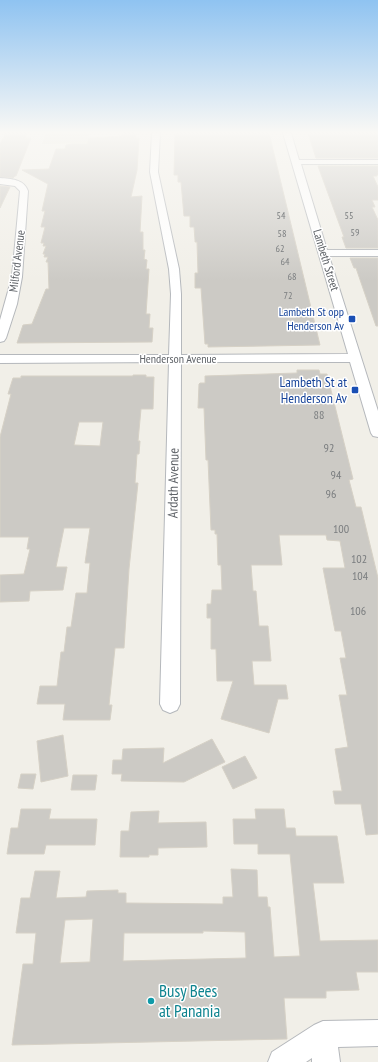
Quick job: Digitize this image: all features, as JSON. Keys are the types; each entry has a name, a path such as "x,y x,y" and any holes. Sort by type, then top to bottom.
{"street":[{"name":"Milford Avenue","path":"0,338 11,304 17,277 24,191 24,188 19,184 10,183"},
{"name":"Ardath Avenue","path":"156,183 176,284 170,704"},
{"name":"Lambeth Street","path":"302,183 378,433"},
{"path":"324,253 378,253"},
{"name":"Henderson Avenue","path":"0,359 356,358"},
{"path":"282,1062 323,1034 378,1033"},
{"path":"323,1034 326,1062"}],"building":[{"path":"45,183 134,183 131,197 142,196 140,232 143,232 143,250 145,250 144,259 147,260 146,269 149,269 146,314 150,314 149,328 153,328 152,342 17,343 23,325 32,324 46,289 49,289 48,262 46,262 48,257 44,257 45,254 43,254 46,246 43,246 44,243 41,243 45,227 41,227 45,211 42,211 48,184"},
{"path":"181,183 281,183 320,345 208,347 208,344 205,344 201,288 195,288 195,273 198,273 197,242 195,242 194,227 190,227 190,216 184,216"},
{"path":"324,183 376,183 378,187 378,200 372,200 375,207 372,207 378,220 378,248 346,248 342,237 344,237"},
{"path":"0,186 10,187 0,208"},
{"path":"350,258 378,258 378,326 376,326 356,268 354,268"},
{"path":"297,370 319,370 320,374 327,374 353,479 349,480 356,507 361,507 378,578 378,834 366,835 361,804 335,804 333,791 342,791 335,749 348,747 339,695 347,695 340,658 346,658 341,631 335,631 323,568 345,568 340,541 327,540 326,535 279,535 282,565 251,565 253,591 256,591 259,626 268,626 271,661 252,661 254,685 286,685 288,699 278,699 269,733 221,719 233,681 217,681 216,649 211,649 211,618 207,618 207,604 211,604 212,590 222,590 221,565 218,565 217,534 215,534 215,530 211,530 204,408 198,408 199,384 205,383 205,376 297,373"},
{"path":"146,375 146,377 154,377 153,409 141,409 138,441 140,441 139,454 137,454 135,483 138,483 129,569 124,648 115,648 109,705 112,705 110,720 63,720 65,704 37,704 40,686 57,686 61,652 64,652 67,627 71,627 76,593 87,593 90,563 85,563 90,528 64,528 56,567 67,567 63,590 30,591 29,601 0,602 0,575 24,574 30,549 27,549 29,537 0,537 0,437 11,394 8,394 13,378 21,378 21,376","holes":["79,422 103,422 100,446 74,445"]},
{"path":"63,735 68,776 41,782 37,741"},
{"path":"212,739 225,762 184,782 121,781 122,774 112,774 113,760 122,760 123,749 164,748 163,763"},
{"path":"245,756 257,778 233,789 222,767"},
{"path":"21,774 36,774 33,789 18,788"},
{"path":"73,775 97,775 95,790 71,790"},
{"path":"21,809 51,809 49,819 97,819 95,845 46,845 44,854 7,854 11,828 18,828"},
{"path":"255,809 284,809 286,828 295,828 296,836 337,836 344,883 313,883 320,941 378,940 378,972 356,972 359,990 326,991 326,998 284,998 287,1039 12,1045 23,964 33,964 36,933 16,933 21,898 30,898 35,871 60,871 56,898 86,897 87,891 118,890 118,893 126,893 126,903 223,904 223,897 233,897 231,869 257,870 258,897 267,897 268,907 270,907 274,957 300,956 290,854 258,854 258,844 234,844 233,819 256,819","holes":["93,919 90,962 60,963 65,920","203,931 245,932 246,958 123,961 124,933 203,933"]},
{"path":"159,811 158,823 206,822 207,847 158,848 158,855 149,855 149,857 120,857 121,831 129,831 131,812"}],"place":[{"name":"Lambeth St opp Henderson Av","path":"352,319"},
{"name":"Lambeth St at Henderson Av","path":"355,390"},
{"name":"Busy Bees at Panania","path":"151,1001"}]}
